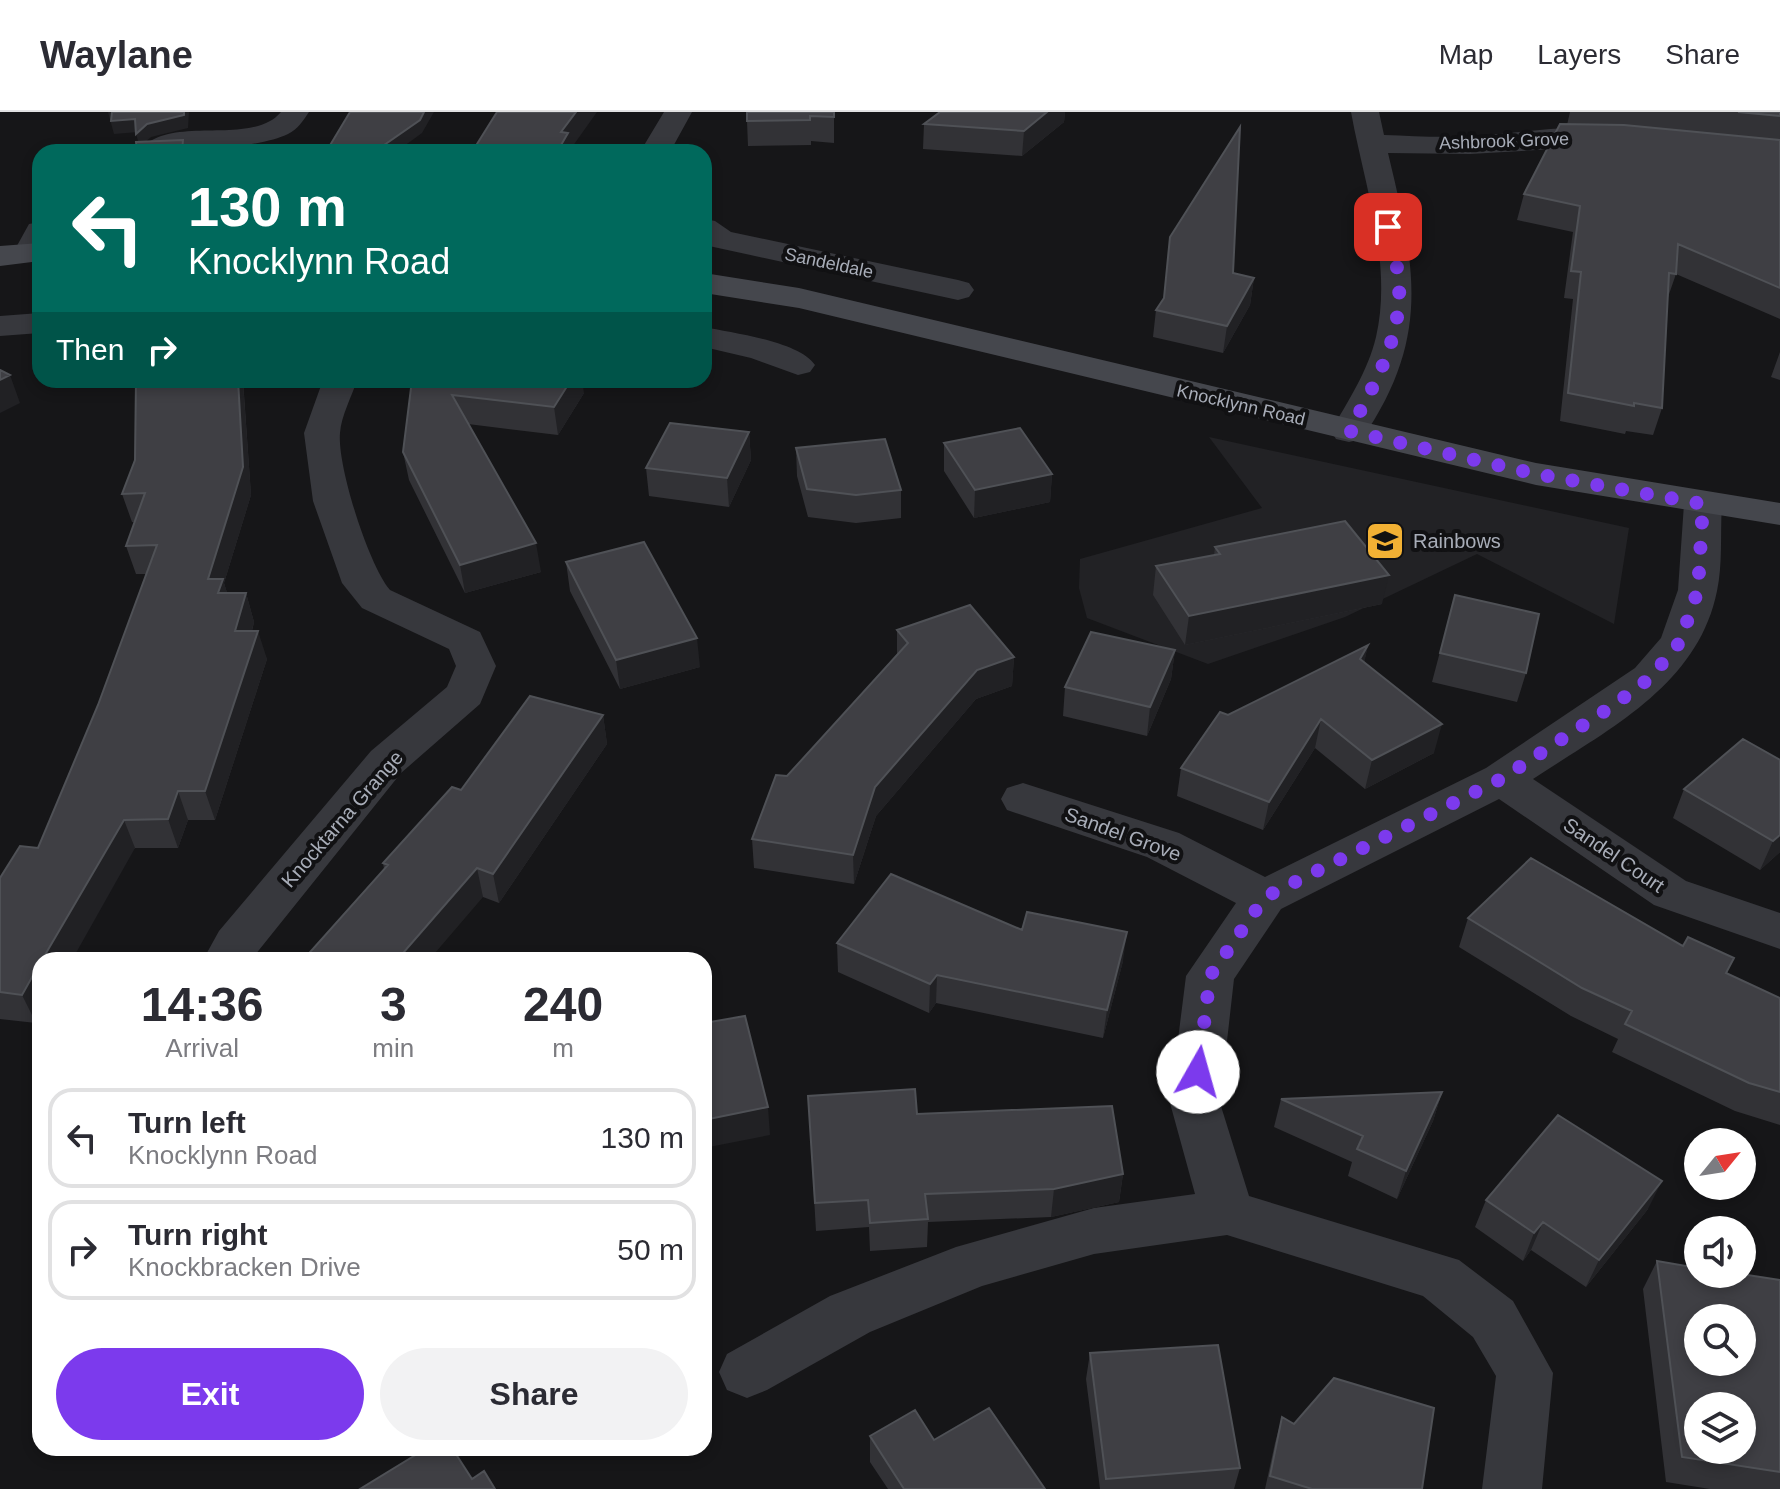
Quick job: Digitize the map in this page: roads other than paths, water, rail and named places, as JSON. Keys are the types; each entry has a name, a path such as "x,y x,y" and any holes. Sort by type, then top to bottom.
{"street":[{"path":"173,144 276,131 292,121 295,112"},
{"path":"660,144 678,112"},
{"path":"1349,431 1385,361 1397,313 1399,282 1365,112"},
{"name":"Ashbrook Grove","path":"1371,144 1484,144 1554,138 1643,141"},
{"name":"Sandeldale","path":"712,234 720,239 747,246 958,290"},
{"name":"Knocklynn Road","path":"712,284 799,298 1536,474 1703,504 1780,514"},
{"path":"0,326 32,324"},
{"path":"712,339 762,350 798,365"},
{"name":"Knocktarna Grange","path":"232,952 386,762 465,694 476,666 466,641 376,599 362,583 332,501 322,433 337,388"},
{"path":"1227,1212 1195,1103 1210,976 1265,897 1501,779 1650,678 1680,642 1698,590 1703,504"},
{"name":"Sandel Court","path":"1501,779 1670,893 1780,931"},
{"name":"Sandel Grove","path":"1023,799 1163,845 1265,897"},
{"path":"747,1372 850,1314 975,1264 1094,1231 1227,1212 1440,1277 1493,1319 1525,1373 1512,1489"}],"place":[{"name":"Rainbows","path":"1385,541"}]}
